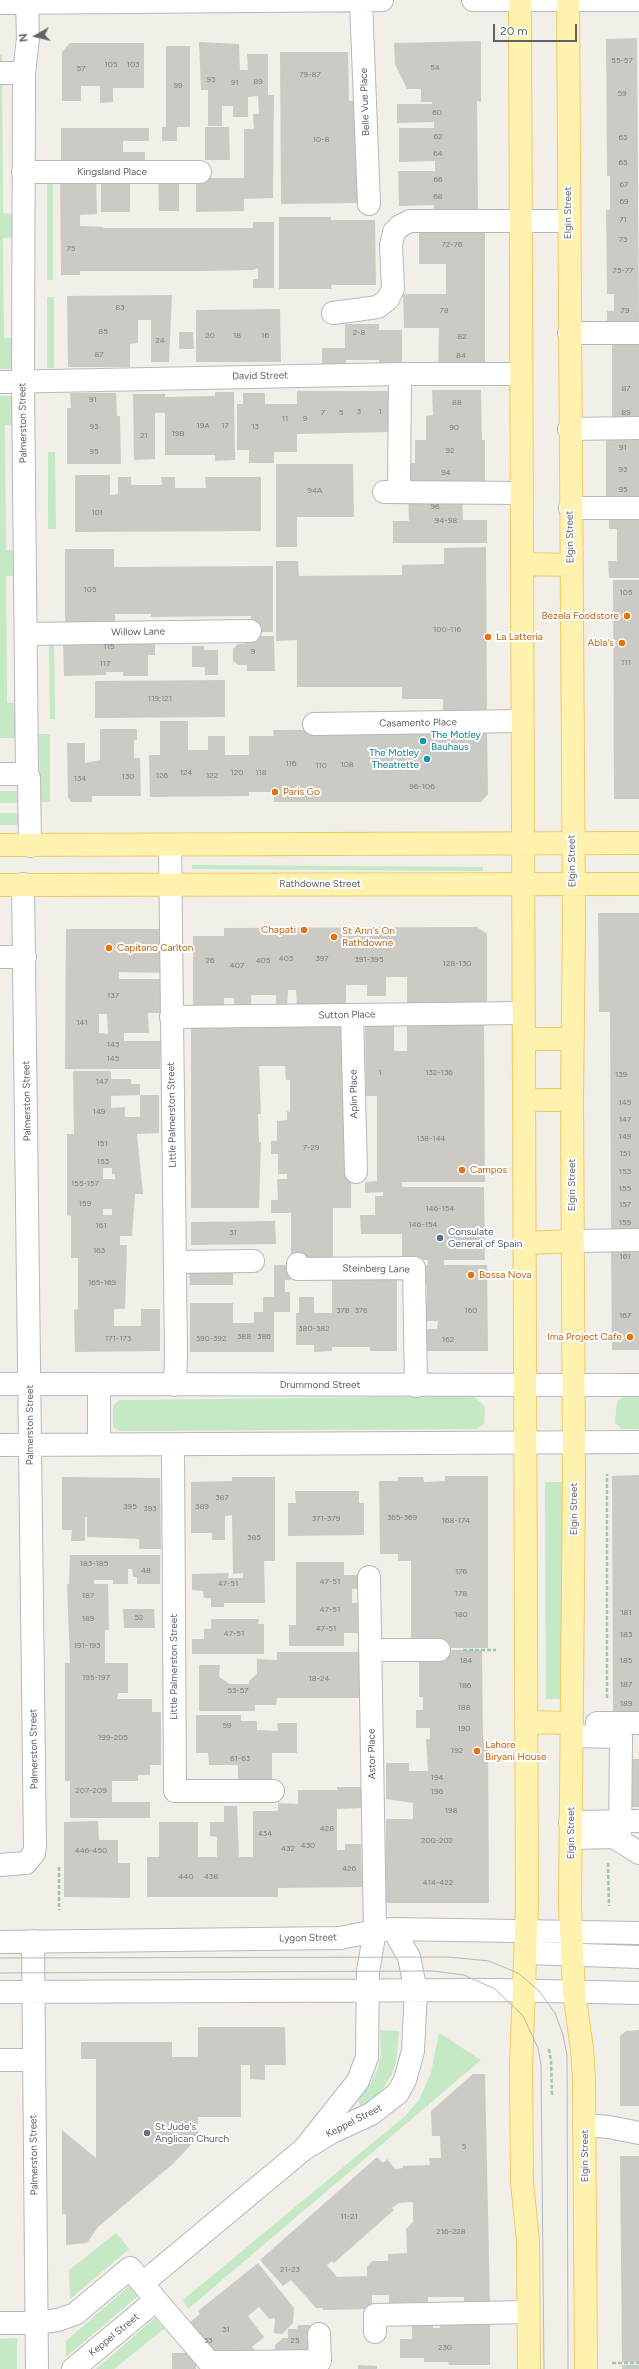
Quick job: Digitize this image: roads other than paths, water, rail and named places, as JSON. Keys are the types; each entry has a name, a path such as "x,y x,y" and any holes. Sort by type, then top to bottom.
{"main road":[{"path":"520,0 527,1931 522,2040 522,2175 528,2241 529,2369"},
{"name":"Elgin Street","path":"568,0 574,1443 571,1956 583,2060 586,2369"},
{"path":"522,564 571,566"},
{"path":"0,845 639,843"},
{"name":"Rathdowne Street","path":"0,885 639,884"},
{"path":"524,1040 572,1039"},
{"path":"524,1100 572,1100"},
{"path":"525,1243 572,1241"},
{"path":"526,1722 572,1730"}],"street":[{"name":"Belle Vue Place","path":"361,0 369,204"},
{"path":"0,3 27,1 382,0"},
{"path":"473,0 639,0"},
{"name":"Palmerston Street","path":"27,1 28,38 24,73 23,382 27,774 29,778 30,846"},
{"path":"0,73 24,73"},
{"name":"Kingsland Place","path":"23,172 200,172"},
{"path":"332,313 378,307 388,299 393,289 391,244 394,232 400,226 410,221 520,219 568,221"},
{"path":"569,333 639,332"},
{"path":"400,374 391,492 522,493"},
{"name":"David Street","path":"0,382 400,374 521,374"},
{"path":"569,429 639,428"},
{"path":"570,508 639,508"},
{"name":"Willow Lane","path":"26,634 250,631"},
{"name":"Casamento Place","path":"314,724 522,721"},
{"path":"0,774 27,774"},
{"name":"Little Palmerston Street","path":"170,845 175,1385"},
{"name":"Palmerston Street","path":"0,1865 26,1863 34,1853 35,1846 23,884"},
{"path":"0,956 25,957"},
{"name":"Sutton Place","path":"171,1017 523,1014"},
{"name":"Aplin Place","path":"352,1015 356,1172"},
{"path":"572,1241 639,1240"},
{"path":"175,1262 253,1261"},
{"name":"Steinberg Lane","path":"298,1264 298,1269 414,1268 416,1386"},
{"name":"Drummond Street","path":"0,1384 416,1386 639,1385"},
{"path":"100,1384 100,1444"},
{"path":"0,1445 525,1444 639,1442"},
{"name":"Little Palmerston Street","path":"173,1444 175,1791 274,1791"},
{"name":"Astor Place","path":"369,1577 370,1650 384,1930"},
{"path":"370,1650 439,1650"},
{"path":"572,1730 610,1730 639,1723"},
{"path":"610,1730 621,1737 620,1831 639,1853"},
{"path":"571,1830 620,1831"},
{"name":"Lygon Street","path":"0,1942 340,1938 384,1930 639,1933"},
{"name":"Keppel Street","path":"143,2283 304,2149 332,2132 371,2114 398,2093 405,2080 413,2051 416,1990 409,1957 384,1930 368,1971 367,2057 364,2069 355,2084 304,2149"},
{"name":"Palmerston Street","path":"33,1941 37,2369"},
{"path":"526,1954 639,1957"},
{"path":"0,1992 416,1990 639,1993"},
{"path":"0,2060 33,2060"},
{"path":"584,2126 608,2126 639,2133"},
{"path":"0,2323 36,2323 58,2320 80,2312 130,2268 209,2362 236,2365 320,2361 319,2334"},
{"name":"Keppel Street","path":"73,2369 156,2300"},
{"path":"375,2332 375,2315 528,2312"}],"tram line":[{"path":"0,1958 449,1957 489,1961 518,1973 539,1991 555,2013 563,2035 567,2055 568,2369"},
{"path":"0,1973 433,1971 464,1975 495,1989 523,2016 538,2048 541,2065 544,2369"}],"place":[{"name":"Bezela Foodstore","path":"627,616"},
{"name":"La Latteria","path":"488,637"},
{"name":"Abla's","path":"622,643"},
{"name":"The Motley Bauhaus","path":"423,741"},
{"name":"The Motley Theatrette","path":"427,759"},
{"name":"Paris Go","path":"275,792"},
{"name":"Chapati","path":"304,930"},
{"name":"St Ann's On Rathdowne","path":"334,937"},
{"name":"Capitano Carlton","path":"109,948"},
{"name":"Campos","path":"462,1170"},
{"name":"Consulate General of Spain","path":"440,1238"},
{"name":"Bossa Nova","path":"471,1275"},
{"name":"Ima Project Cafe","path":"630,1337"},
{"name":"Lahore Biryani House","path":"477,1751"},
{"name":"St Jude's Anglican Church","path":"147,2133"}]}
